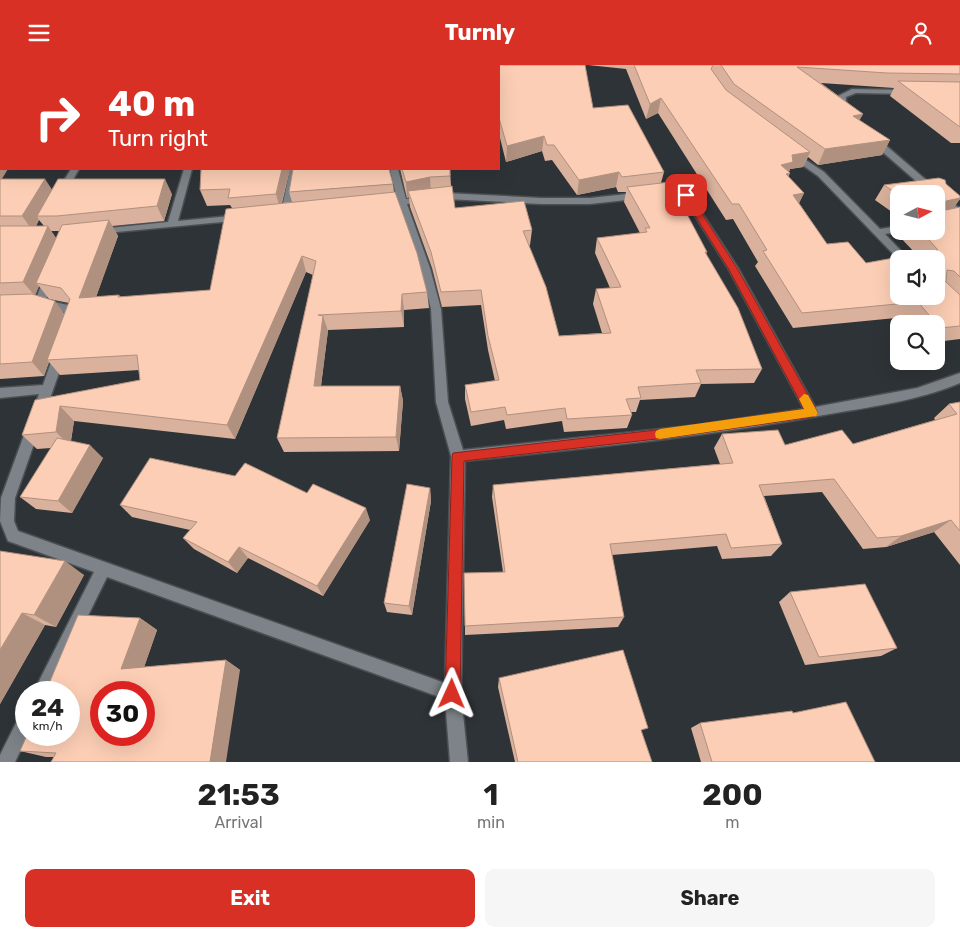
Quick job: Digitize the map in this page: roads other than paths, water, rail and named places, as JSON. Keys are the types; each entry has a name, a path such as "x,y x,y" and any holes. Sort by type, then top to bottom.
{"street":[{"path":"855,122 842,108 842,96 855,91 916,92"},
{"path":"870,135 957,215"},
{"path":"782,146 820,174 895,250"},
{"path":"59,198 74,170"},
{"path":"172,224 188,170"},
{"path":"286,213 294,170"},
{"path":"394,170 402,203 425,267 436,309 442,402 458,457 452,694 459,762"},
{"path":"373,206 446,196 590,201 672,191 686,195 733,268 812,413"},
{"path":"86,234 247,217"},
{"path":"877,232 890,230"},
{"path":"52,270 35,302 68,309 74,314 8,498 7,521 13,536 452,694"},
{"path":"458,457 674,433 812,413 938,388 960,379"},
{"path":"0,393 47,389"},
{"path":"47,681 103,569"},
{"path":"6,762 15,744"}]}
